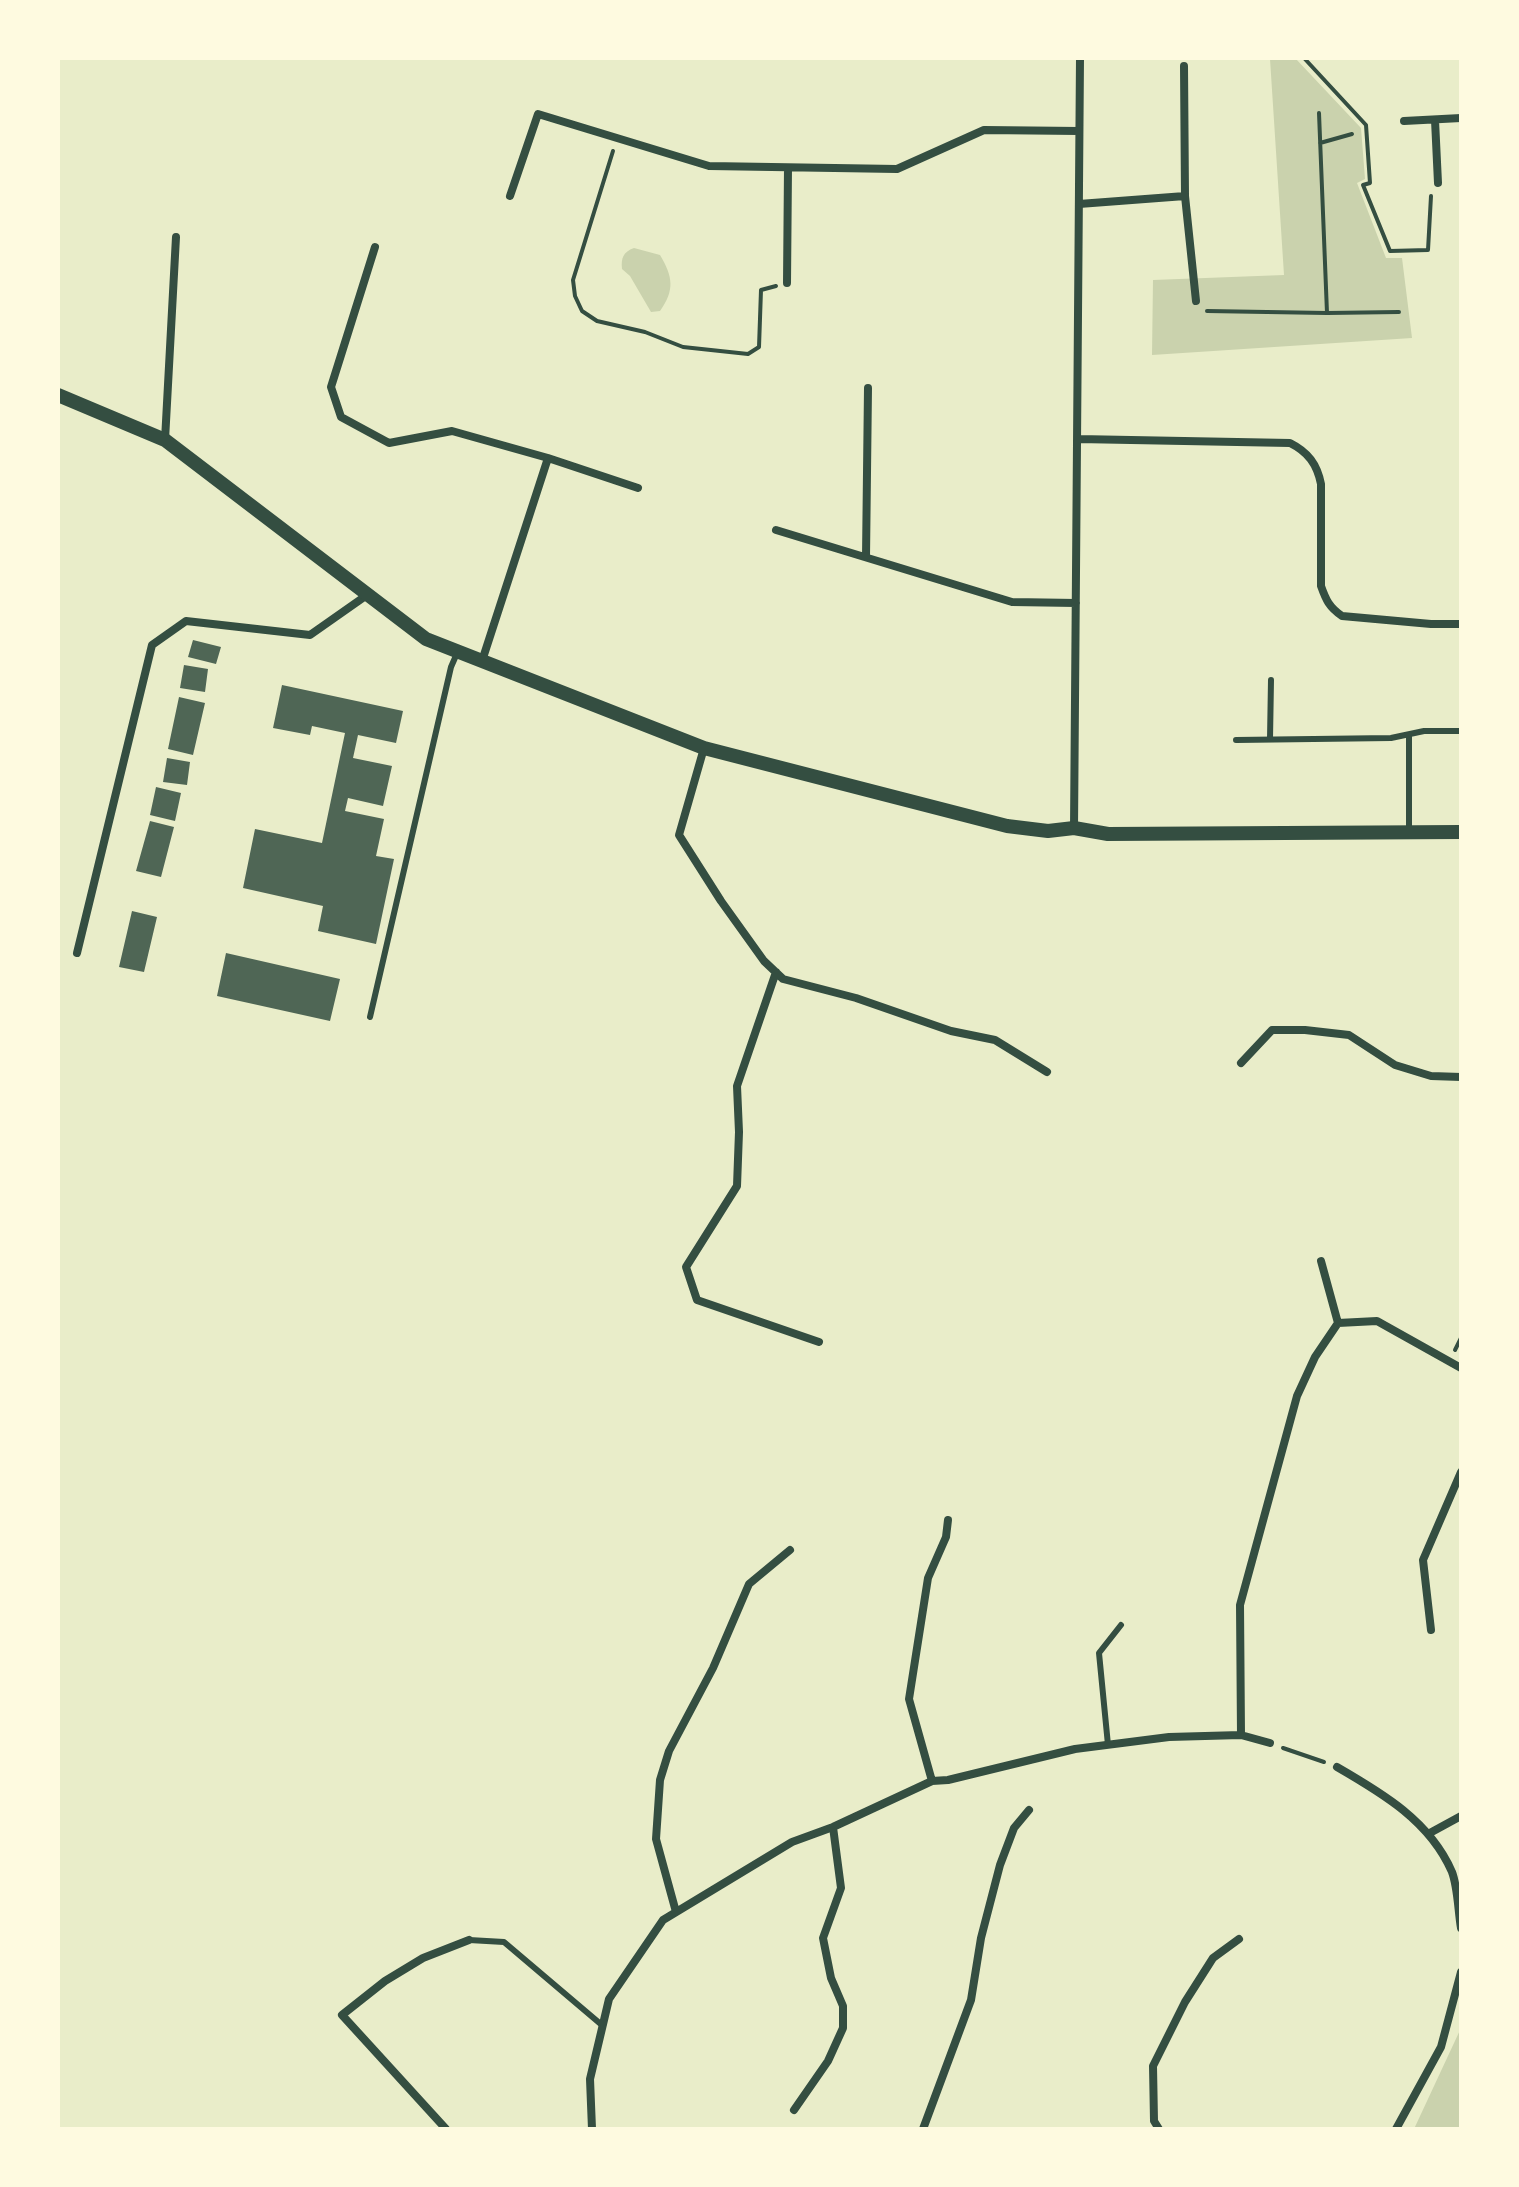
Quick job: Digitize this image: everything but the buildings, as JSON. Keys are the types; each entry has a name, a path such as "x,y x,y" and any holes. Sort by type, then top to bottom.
{"street":[{"path":"1074,828 1080,58"},
{"path":"1184,66 1185,196 1196,301"},
{"path":"510,196 538,114 709,166 897,169 984,130 1079,131"},
{"path":"1404,121 1461,118"},
{"path":"1435,120 1438,183"},
{"path":"787,283 788,168"},
{"path":"1079,204 1185,196"},
{"path":"165,440 176,237"},
{"path":"375,247 331,387 341,417 389,443 452,431 638,488"},
{"path":"866,557 868,388"},
{"path":"58,395 165,440 426,639 704,748 1007,826 1048,831 1074,828 1108,834 1461,832"},
{"path":"1078,439 1290,443 1303,449 1318,471 1321,484 1321,586 1326,602 1333,610 1342,616 1461,624"},
{"path":"482,661 548,458"},
{"path":"776,530 1012,602 1076,603"},
{"path":"77,953 152,645 186,621 310,635 367,595"},
{"path":"704,748 679,835 764,961 783,979 856,998 951,1031 995,1040 1047,1072"},
{"path":"776,972 737,1086 737,1186 686,1267 697,1300 819,1342"},
{"path":"1241,1063 1272,1030 1305,1030 1349,1035 1395,1065 1431,1076 1461,1077"},
{"path":"1241,1735 1240,1605 1243,1591 1297,1396 1315,1357 1338,1323 1321,1261"},
{"path":"1338,1323 1377,1321 1461,1368"},
{"path":"1431,1630 1423,1560 1461,1472"},
{"path":"932,1781 909,1699 928,1578 946,1537 948,1520"},
{"path":"676,1912 656,1839 660,1780 669,1751 713,1668 749,1584 790,1550"},
{"path":"592,2129 590,2079 609,1999 663,1920 792,1842 833,1827 932,1781 948,1780 1075,1749 1169,1737 1241,1735 1270,1743"},
{"path":"1337,1767 1393,1800 1428,1834 1452,1873 1461,1928"},
{"path":"923,2129 971,2000 981,1938 1000,1865 1014,1828 1029,1810"},
{"path":"1428,1834 1461,1816"},
{"path":"794,2110 828,2061 843,2028 843,2006 831,1978 823,1938 841,1888 833,1827"},
{"path":"1159,2129 1154,2121 1153,2066 1185,2002 1213,1958 1239,1939"},
{"path":"446,2129 342,2015 385,1981 423,1958 469,1940"},
{"path":"1396,2129 1441,2047 1461,1972"}],"lane":[{"path":"370,1017 451,667 458,651"},
{"path":"1270,739 1271,680"},
{"path":"1236,740 1391,738 1424,731 1461,731"},
{"path":"1409,735 1409,834"},
{"path":"1108,1745 1099,1653 1121,1625"},
{"path":"469,1940 504,1942 603,2026"}],"path":[{"path":"1304,58 1366,125 1370,183 1363,185 1390,251 1428,250 1429,199 1438,183"},
{"path":"1319,113 1327,313"},
{"path":"1320,143 1352,134"},
{"path":"617,137 573,280 575,296 582,311 597,321 645,332 683,347 748,354 759,347 761,290 787,283"},
{"path":"1196,301 1208,313 1399,312"},
{"path":"1270,1743 1337,1767"}],"green space":[{"path":"1270,59 1296,59 1361,128 1365,179 1357,183 1386,258 1402,258 1412,338 1152,355 1153,280 1284,275"},
{"path":"634,248 660,255 668,270 670,290 660,311 651,312 630,276 622,269 624,256"},
{"path":"1461,2028 1461,2129 1414,2129"}]}
